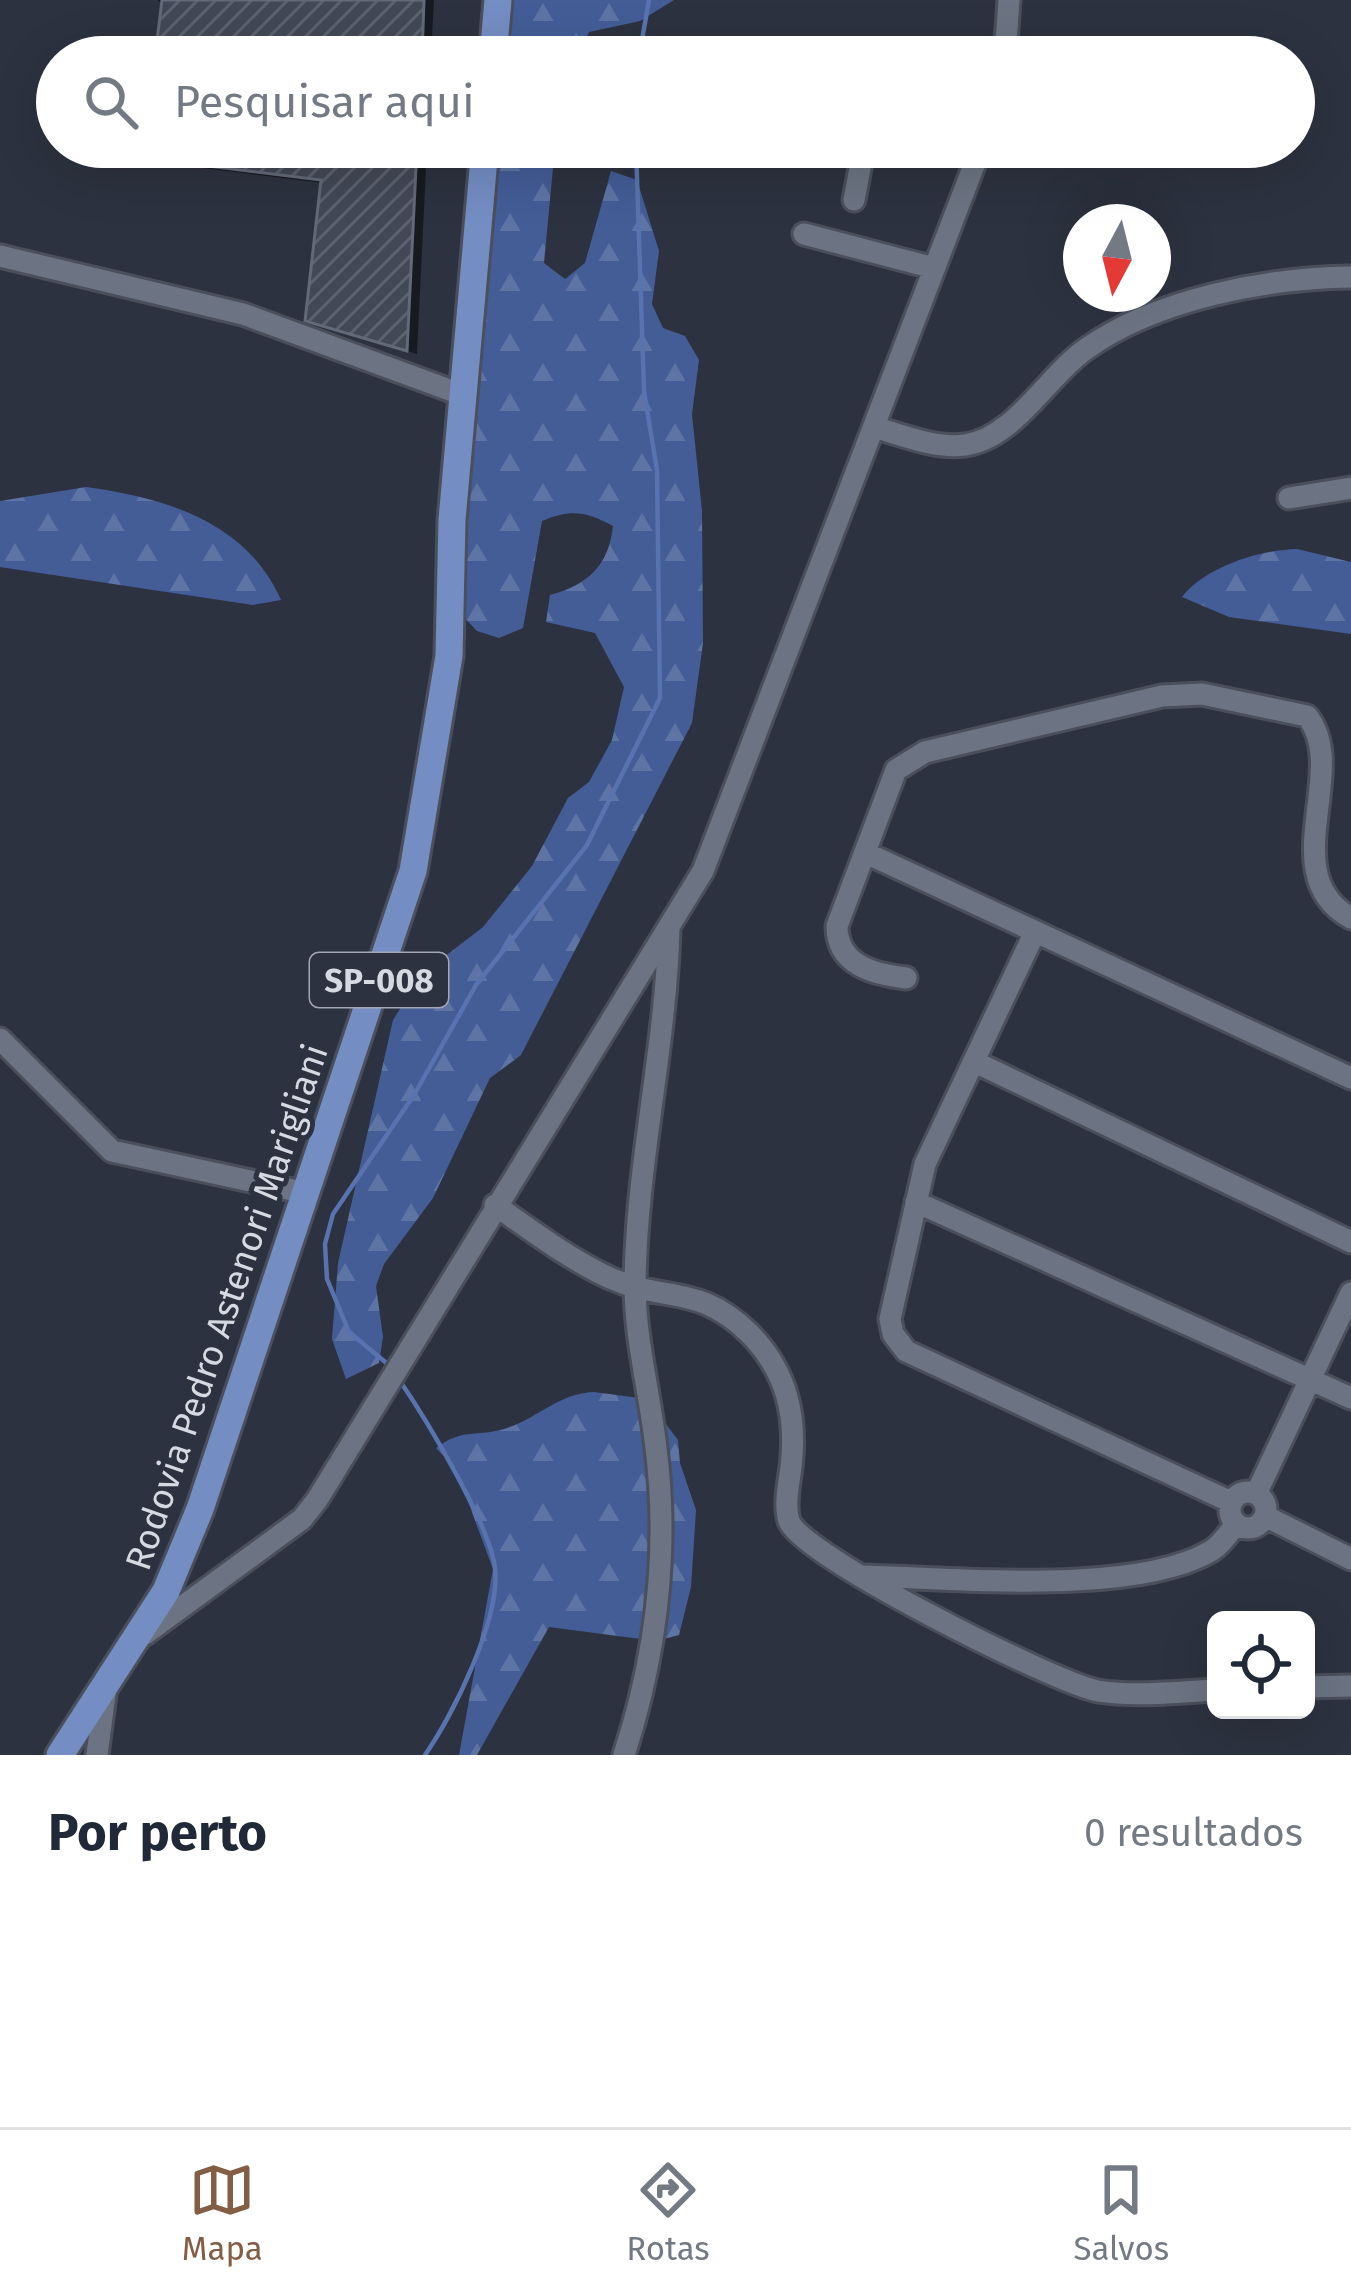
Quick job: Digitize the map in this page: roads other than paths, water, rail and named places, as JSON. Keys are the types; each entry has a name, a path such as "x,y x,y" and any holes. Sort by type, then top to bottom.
{"main road":[{"path":"495,36 499,0"},
{"name":"Rodovia Pedro Astenori Marigliani","path":"60,1755 166,1591 200,1509 398,922 417,848 449,656 452,520 483,168"}],"street":[{"path":"1006,36 1009,0"},
{"path":"854,200 860,168"},
{"path":"136,1642 302,1519 703,871 745,772 973,168"},
{"path":"804,235 934,268"},
{"path":"0,256 243,314 463,395"},
{"path":"874,427 941,445 966,445 991,436 1089,346 1134,325 1256,284 1351,277"},
{"path":"1289,499 1351,488"},
{"path":"906,978 881,975 847,959 837,946 837,926 896,770 908,759 1123,704 1202,694 1307,716 1316,725 1325,763 1316,878 1327,903 1351,918"},
{"path":"866,854 1351,1078"},
{"path":"624,1755 653,1641 662,1515 635,1286 667,992 669,926"},
{"path":"857,1576 1000,1580 1138,1573 1210,1552 1234,1513 1247,1492 1265,1503 1265,1516 1252,1528 1234,1513 906,1351 892,1334 890,1319 916,1202 937,1135 1035,932"},
{"path":"0,1039 112,1151 306,1193"},
{"path":"975,1062 1351,1242"},
{"path":"916,1202 1351,1398"},
{"path":"494,1205 574,1259 635,1286 692,1295 727,1312 755,1339 778,1370 795,1418 788,1520 800,1538 857,1576 1094,1690 1207,1690"},
{"path":"1256,1494 1351,1293"},
{"path":"1265,1516 1351,1559"},
{"path":"1315,1687 1351,1685"},
{"path":"97,1755 106,1687"}],"waterway":[{"path":"643,36 649,0"},
{"path":"390,1366 349,1332 327,1279 325,1244 333,1214 414,1095 476,985 587,845 660,698 657,470 644,391 637,168"},
{"path":"400,1381 470,1500 495,1568 483,1639 449,1716 425,1755"}]}
